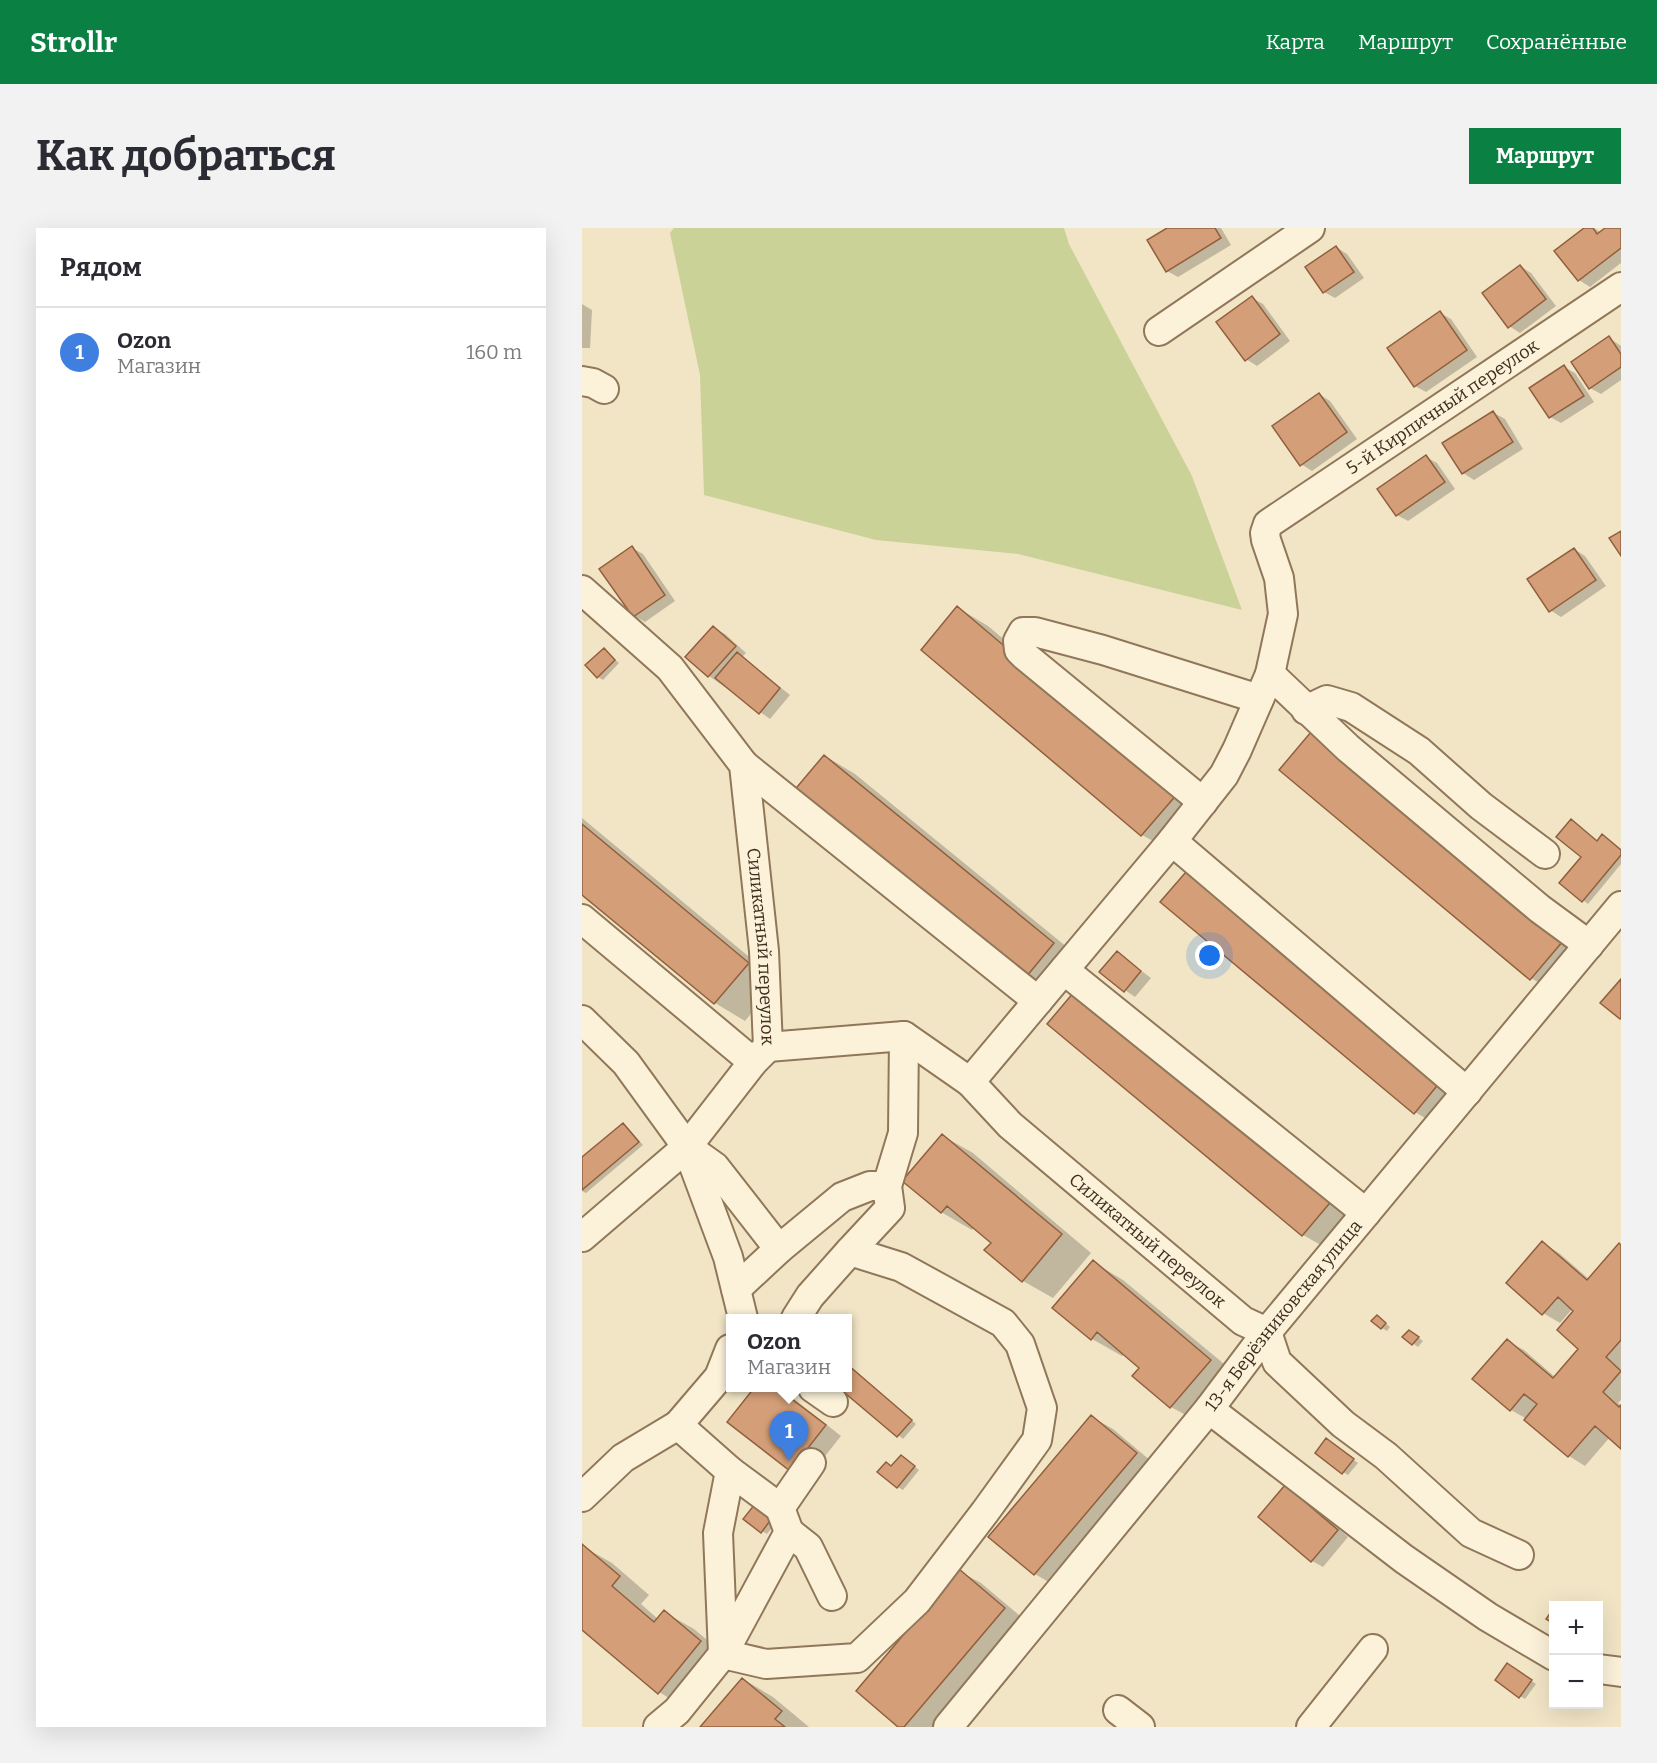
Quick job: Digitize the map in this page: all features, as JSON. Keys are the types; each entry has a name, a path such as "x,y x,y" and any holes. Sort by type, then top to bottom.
{"street":[{"path":"1159,331 1310,228"},
{"name":"5-й Кирпичный переулок","path":"1264,687 1283,614 1279,578 1266,540 1268,524 1621,287"},
{"path":"582,590 670,668 744,765 1038,1001"},
{"path":"1203,802 1025,656 1019,650 1019,637 1023,632 1035,632 1264,687 1306,710 1540,909 1589,945"},
{"path":"970,1082 1172,841 1224,775 1264,687"},
{"path":"1306,710 1327,700 1351,708 1419,751 1481,806 1545,854"},
{"name":"Силикатный переулок","path":"744,765 764,951 760,1055 904,1036 970,1082 1019,1133 1243,1321 1267,1332"},
{"path":"1172,841 1467,1092"},
{"name":"13-я Берёзниковская улица","path":"948,1727 1209,1409 1267,1332 1621,906"},
{"path":"582,920 760,1055 687,1147 582,1237"},
{"path":"1064,970 1366,1213"},
{"path":"582,1020 626,1063 687,1147 728,1257 742,1314"},
{"path":"799,1314 810,1296 890,1209 887,1186 903,1133 904,1036"},
{"path":"687,1147 715,1167 778,1249"},
{"path":"736,1289 778,1249 842,1197 870,1186 887,1186"},
{"path":"723,1654 766,1664 857,1658 917,1601 1037,1440 1042,1408 1020,1344 1003,1323 901,1267 850,1251"},
{"path":"1267,1332 1277,1362 1343,1424 1386,1456 1471,1533 1519,1555"},
{"path":"582,1497 623,1458 678,1425 725,1374"},
{"path":"1209,1409 1404,1559 1488,1617 1552,1655"},
{"path":"678,1425 785,1520 808,1547 832,1596"},
{"path":"658,1727 676,1711 723,1654 811,1463"},
{"path":"723,1654 718,1533 730,1471"},
{"path":"1311,1727 1373,1649"},
{"path":"1603,1670 1621,1672"}],"green space":[{"path":"674,228 1064,228 1069,244 1192,476 1242,610 1018,554 876,540 704,495 700,375 670,233"}],"building":[{"path":"1167,228 1215,228 1221,238 1166,272 1147,240"},
{"path":"1584,228 1593,228 1597,234 1605,228 1621,228 1621,248 1578,281 1554,251"},
{"path":"1336,246 1354,272 1323,293 1305,267"},
{"path":"1520,265 1546,299 1508,328 1482,293"},
{"path":"1252,296 1280,334 1245,361 1216,322"},
{"path":"1440,311 1467,350 1414,387 1387,348"},
{"path":"1609,336 1621,354 1621,367 1589,389 1571,362"},
{"path":"1564,365 1584,396 1549,418 1529,388"},
{"path":"1319,393 1347,432 1300,466 1272,426"},
{"path":"1493,411 1513,442 1462,474 1442,443"},
{"path":"1426,455 1445,482 1396,516 1377,489"},
{"path":"1621,531 1621,556 1609,538"},
{"path":"632,546 665,595 633,617 599,569"},
{"path":"1574,548 1596,580 1549,612 1527,579"},
{"path":"957,606 1178,793 1141,836 921,650"},
{"path":"713,626 736,646 708,677 685,657"},
{"path":"604,648 615,660 597,678 585,665"},
{"path":"737,652 780,688 759,714 715,678"},
{"path":"1311,732 1563,941 1530,980 1279,770"},
{"path":"824,755 1054,943 1022,982 792,793"},
{"path":"1571,819 1597,841 1602,834 1621,850 1621,855 1582,902 1559,883 1581,857 1556,837"},
{"path":"582,824 749,963 714,1004 582,895"},
{"path":"1192,865 1445,1076 1414,1114 1160,902"},
{"path":"1117,951 1141,971 1124,992 1099,972"},
{"path":"1621,979 1621,1018 1620,1019 1600,1003"},
{"path":"1079,986 1334,1198 1302,1236 1047,1024"},
{"path":"623,1123 639,1142 582,1190 582,1157"},
{"path":"942,1134 1062,1234 1022,1282 984,1250 991,1243 947,1206 941,1213 902,1181"},
{"path":"1542,1241 1587,1280 1619,1243 1621,1245 1621,1340 1606,1357 1621,1371 1603,1392 1619,1407 1621,1405 1621,1449 1595,1426 1568,1457 1524,1420 1537,1404 1524,1394 1510,1411 1472,1379 1507,1339 1553,1378 1578,1349 1557,1330 1573,1311 1558,1297 1542,1315 1506,1283"},
{"path":"1093,1260 1211,1360 1170,1408 1132,1376 1139,1368 1097,1332 1091,1340 1052,1308"},
{"path":"1377,1315 1386,1323 1381,1329 1371,1321"},
{"path":"1409,1330 1419,1337 1412,1345 1402,1337"},
{"path":"852,1368 912,1420 897,1437 844,1392 852,1392"},
{"path":"751,1392 782,1392 826,1425 790,1471 727,1422"},
{"path":"1091,1415 1137,1453 1034,1575 988,1537"},
{"path":"1326,1438 1354,1459 1342,1474 1315,1453"},
{"path":"901,1455 915,1466 897,1488 877,1472 886,1462 891,1466"},
{"path":"1285,1485 1338,1530 1311,1562 1258,1517"},
{"path":"755,1504 772,1518 761,1533 743,1519"},
{"path":"582,1544 620,1576 612,1586 654,1622 664,1610 701,1641 658,1694 582,1630"},
{"path":"959,1569 1005,1608 904,1727 898,1727 856,1691"},
{"path":"1507,1663 1532,1680 1519,1698 1495,1680"},
{"path":"742,1678 782,1711 775,1719 785,1727 700,1727"}],"place":[{"name":"Ozon","path":"789,1461"}]}
